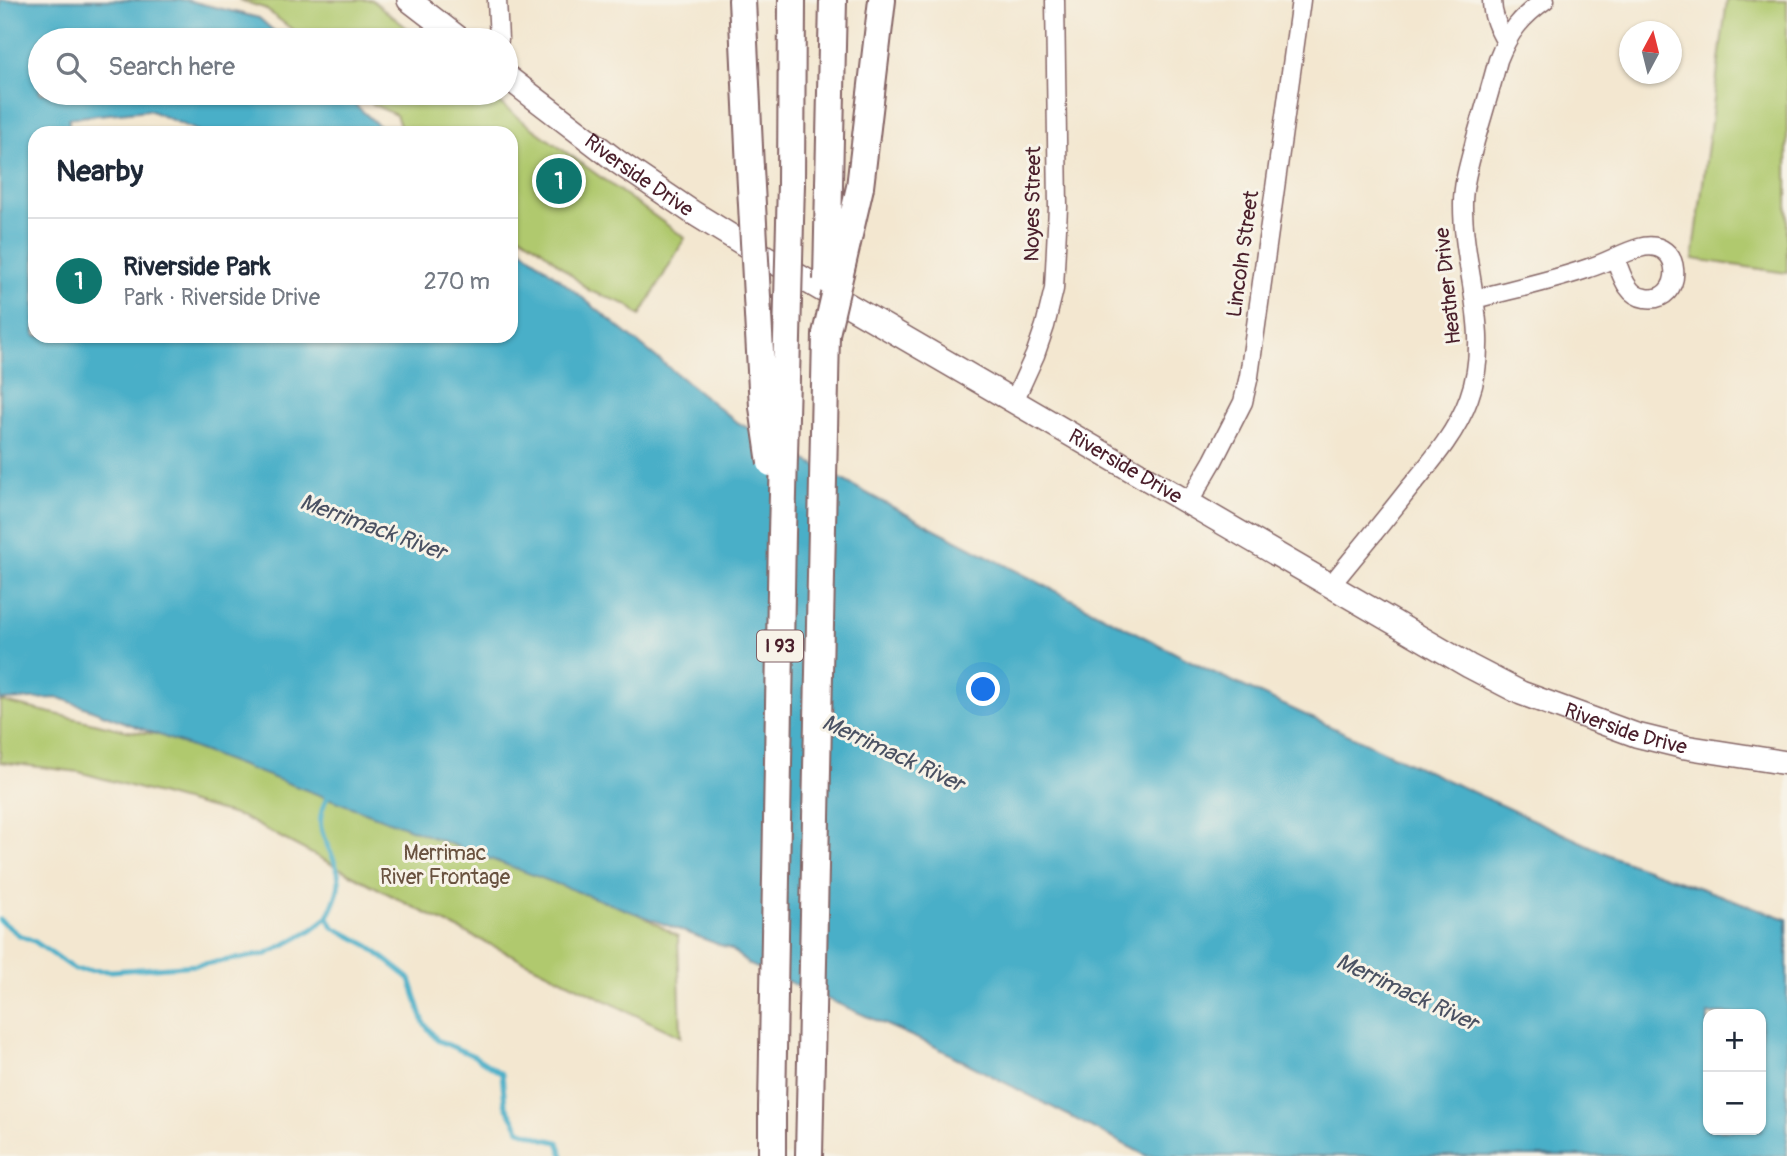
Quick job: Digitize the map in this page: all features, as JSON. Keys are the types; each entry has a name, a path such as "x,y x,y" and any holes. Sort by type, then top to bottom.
{"highway":[{"path":"742,0 763,407 782,533"},
{"name":"I 93","path":"772,1156 782,533 791,183 792,0"},
{"name":"I 93","path":"809,1156 833,0"},
{"path":"826,334 860,187 882,0"}],"main road":[{"path":"409,0 445,28"},
{"name":"Riverside Drive","path":"518,85 618,162 692,212 868,318 1469,666 1532,697 1636,736 1685,747 1787,763"}],"street":[{"path":"498,0 499,28"},
{"name":"Noyes Street","path":"1014,401 1035,355 1054,289 1058,207 1055,0"},
{"name":"Lincoln Street","path":"1189,502 1243,402 1249,376 1301,0"},
{"path":"1492,0 1494,17 1506,42"},
{"name":"Heather Drive","path":"1331,585 1420,475 1462,416 1470,395 1478,348 1478,322 1462,200 1471,159 1506,42 1518,23 1545,0"},
{"path":"1475,299 1577,272 1615,258"}],"green space":[{"path":"239,0 372,0 407,28 290,28 264,8"},
{"path":"1727,0 1787,0 1787,273 1693,259"},
{"path":"374,105 502,105 685,238 640,316 628,305 590,291 541,249 518,234 518,126 400,126 396,115"},
{"name":"Merrimac River Frontage","path":"0,701 128,731 227,742 602,894 678,936 681,1037 417,909 242,817 79,772 0,762"}],"water":[{"name":"Merrimack River","path":"0,0 186,0 259,18 270,28 28,28 28,105 356,105 379,126 186,126 149,110 69,118 69,126 28,126 28,343 518,343 518,246 735,421 881,501 1208,670 1616,858 1787,919 1787,1156 1147,1156 934,1046 748,964 731,949 60,698 0,700"}],"waterway":[{"path":"327,798 320,821 339,879 328,917 333,927 366,944 410,979 424,1023 437,1040 474,1056 502,1074 505,1104 520,1130 558,1142 563,1156"},
{"path":"0,920 75,970 112,971 197,965 267,954 310,931 328,917"}],"place":[{"name":"Riverside Park","path":"559,181"}]}
